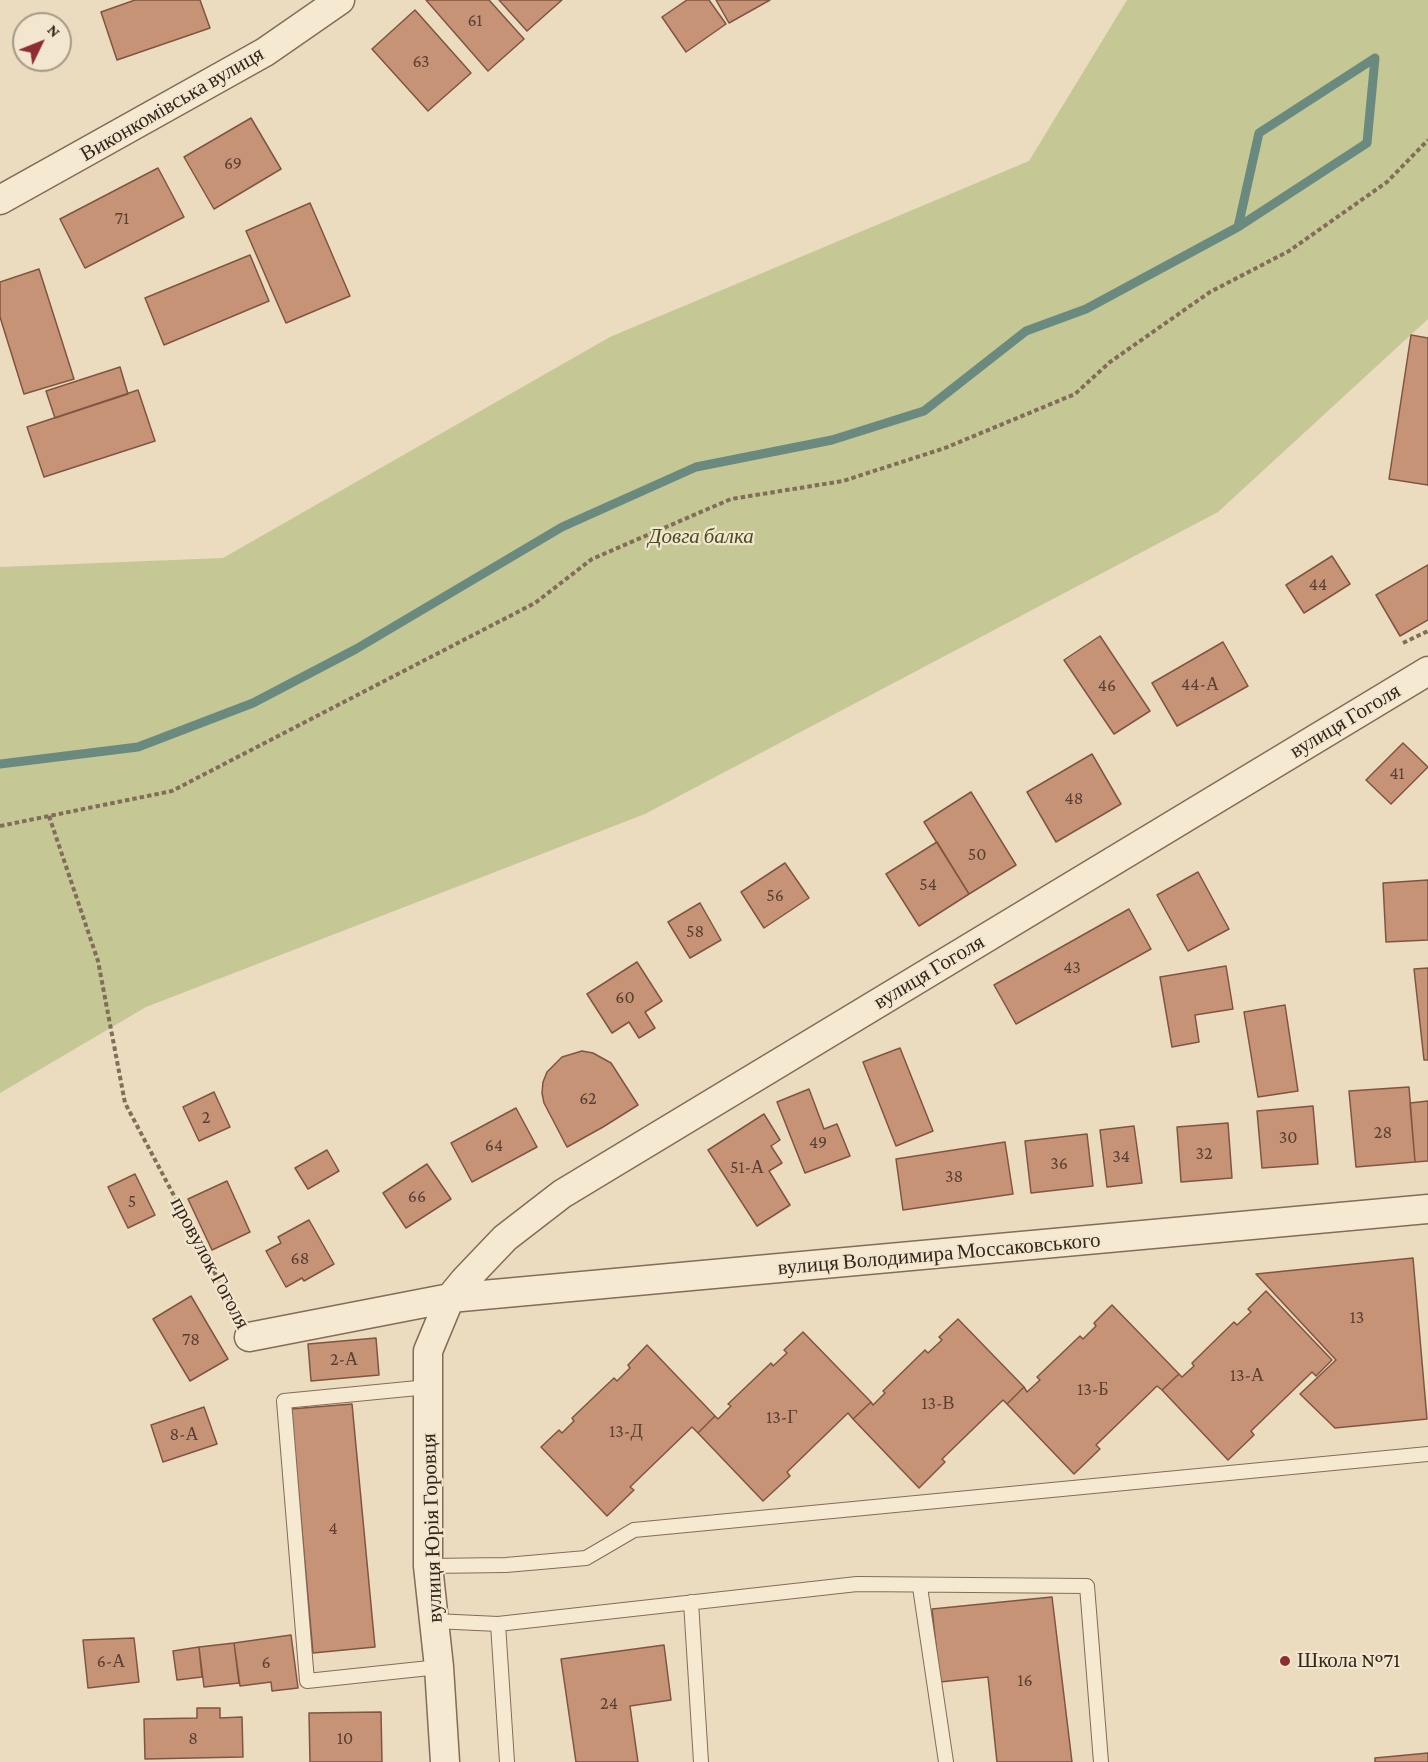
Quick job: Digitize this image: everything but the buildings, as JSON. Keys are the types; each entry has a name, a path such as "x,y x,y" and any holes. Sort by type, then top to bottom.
{"street":[{"name":"Виконкомівська вулиця","path":"0,200 265,52 340,0"},
{"name":"вулиця Гоголя","path":"450,1298 505,1238 562,1194 1428,671"},
{"name":"вулиця Володимира Моссаковського","path":"450,1298 1428,1209"},
{"name":"провулок Гоголя","path":"249,1337 450,1298"},
{"name":"вулиця Юрія Горовця","path":"445,1762 439,1667 428,1566 428,1351 450,1298"}],"lane":[{"path":"428,1387 284,1401 307,1681 439,1667"},
{"path":"428,1566 506,1565 586,1558 634,1530 1428,1454"},
{"path":"434,1621 498,1624 857,1584 1087,1586 1101,1762"},
{"path":"920,1587 946,1762"},
{"path":"691,1602 701,1762"},
{"path":"498,1624 507,1762"}],"path":[{"path":"0,826 172,791 535,603 592,559 731,499 843,481 945,448 1075,394 1110,362 1210,292 1289,251 1388,182 1428,140"},
{"path":"1403,643 1428,631"},
{"name":"провулок Гоголя","path":"49,816 98,960 125,1103 249,1337"}],"green space":[{"name":"Довга балка","path":"1127,0 1428,0 1428,319 1218,512 645,814 146,1007 0,1093 0,567 223,558 610,337 1029,161"}],"waterway":[{"path":"1238,227 1259,133 1375,58"},
{"path":"0,764 138,747 253,703 356,649 562,527 696,467 832,440 924,411 1026,331 1086,309 1238,227 1367,143 1375,58"}],"place":[{"name":"Школа №71","path":"1285,1661"}]}
